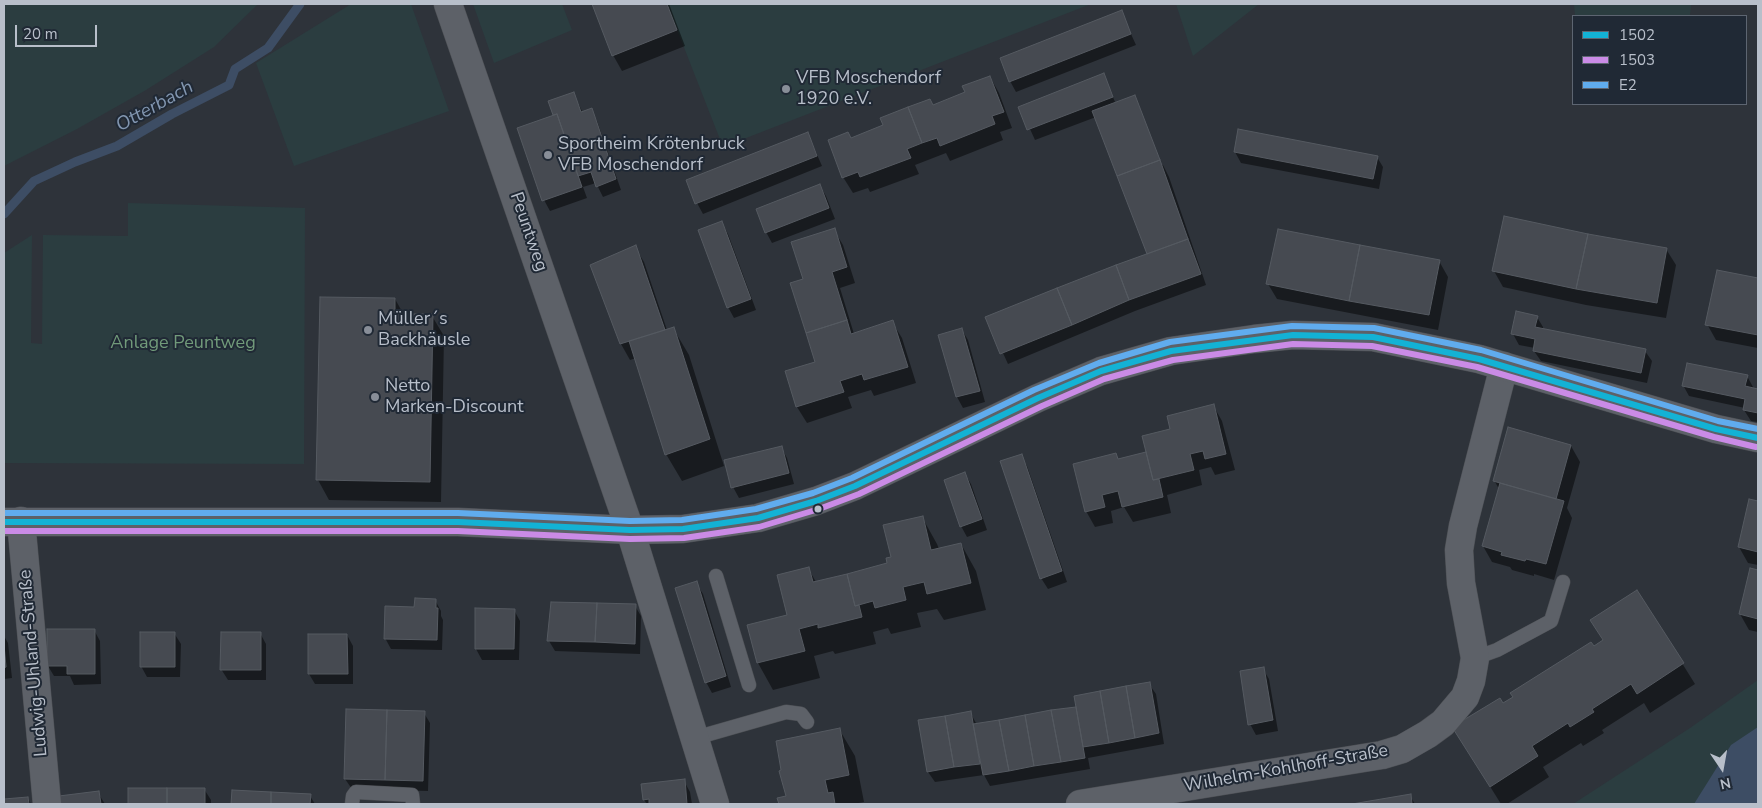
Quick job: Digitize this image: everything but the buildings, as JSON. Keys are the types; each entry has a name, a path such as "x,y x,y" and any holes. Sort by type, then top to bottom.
{"street":[{"name":"Peuntweg","path":"448,4 630,530 715,804"},
{"path":"12,521 458,522 630,530 684,529 748,519 816,501 855,486 1038,398 1101,371 1171,351 1294,335 1372,336 1479,359 1716,429 1758,438"},
{"name":"Wilhelm-Kohlhoff-Straße","path":"1080,804 1382,754 1402,749 1443,723 1465,697 1472,681 1475,658 1461,583 1459,550 1463,526 1504,366"},
{"name":"Ludwig-Uhland-Straße","path":"12,521 47,804"}],"lane":[{"path":"716,576 749,685"},
{"path":"1475,658 1497,650 1551,621 1563,582"},
{"path":"695,738 786,712 801,714 807,722"},
{"path":"352,804 353,796 356,792 412,795 413,804"}],"green space":[{"path":"4,4 258,4 214,47 146,90 77,129 4,166"},
{"path":"351,4 411,4 449,111 294,166 256,63"},
{"path":"473,4 562,4 572,30 494,63"},
{"name":"VFB Moschendorf 1920 e.V.","path":"667,4 1091,4 723,147"},
{"path":"1176,4 1259,4 1193,56"},
{"path":"1574,4 1691,4 1690,15 1575,15"},
{"name":"Anlage Peuntweg","path":"128,203 305,208 304,464 4,463 4,253 32,235 31,343 42,344 43,235 128,236"},
{"path":"1758,680 1758,804 1573,804 1690,728"}],"water":[{"path":"1758,727 1758,804 1694,804 1731,745"}],"waterway":[{"name":"Otterbach","path":"4,214 34,181 75,162 117,146 172,114 229,85 235,69 268,48 300,4"}],"transit line":[{"name":"E2","path":"4,513 458,513 630,521 682,520 756,509 813,493 852,478 1034,390 1099,363 1170,342 1292,326 1374,328 1481,350 1718,421 1758,429"},
{"name":"1502","path":"4,522 458,522 630,530 683,529 758,518 816,501 855,486 1038,398 1101,371 1171,351 1293,335 1373,337 1479,359 1716,429 1758,438"},
{"name":"1503","path":"4,531 458,531 630,539 684,538 759,527 819,509 859,494 1042,406 1104,379 1173,360 1293,344 1372,346 1477,367 1714,437 1756,447"}],"place":[{"name":"VFB Moschendorf 1920 e.V.","path":"786,89"},
{"name":"Sportheim Krötenbruck VFB Moschendorf","path":"548,155"},
{"name":"Müller´s Backhäusle","path":"368,330"},
{"name":"Netto Marken-Discount","path":"375,397"}]}
